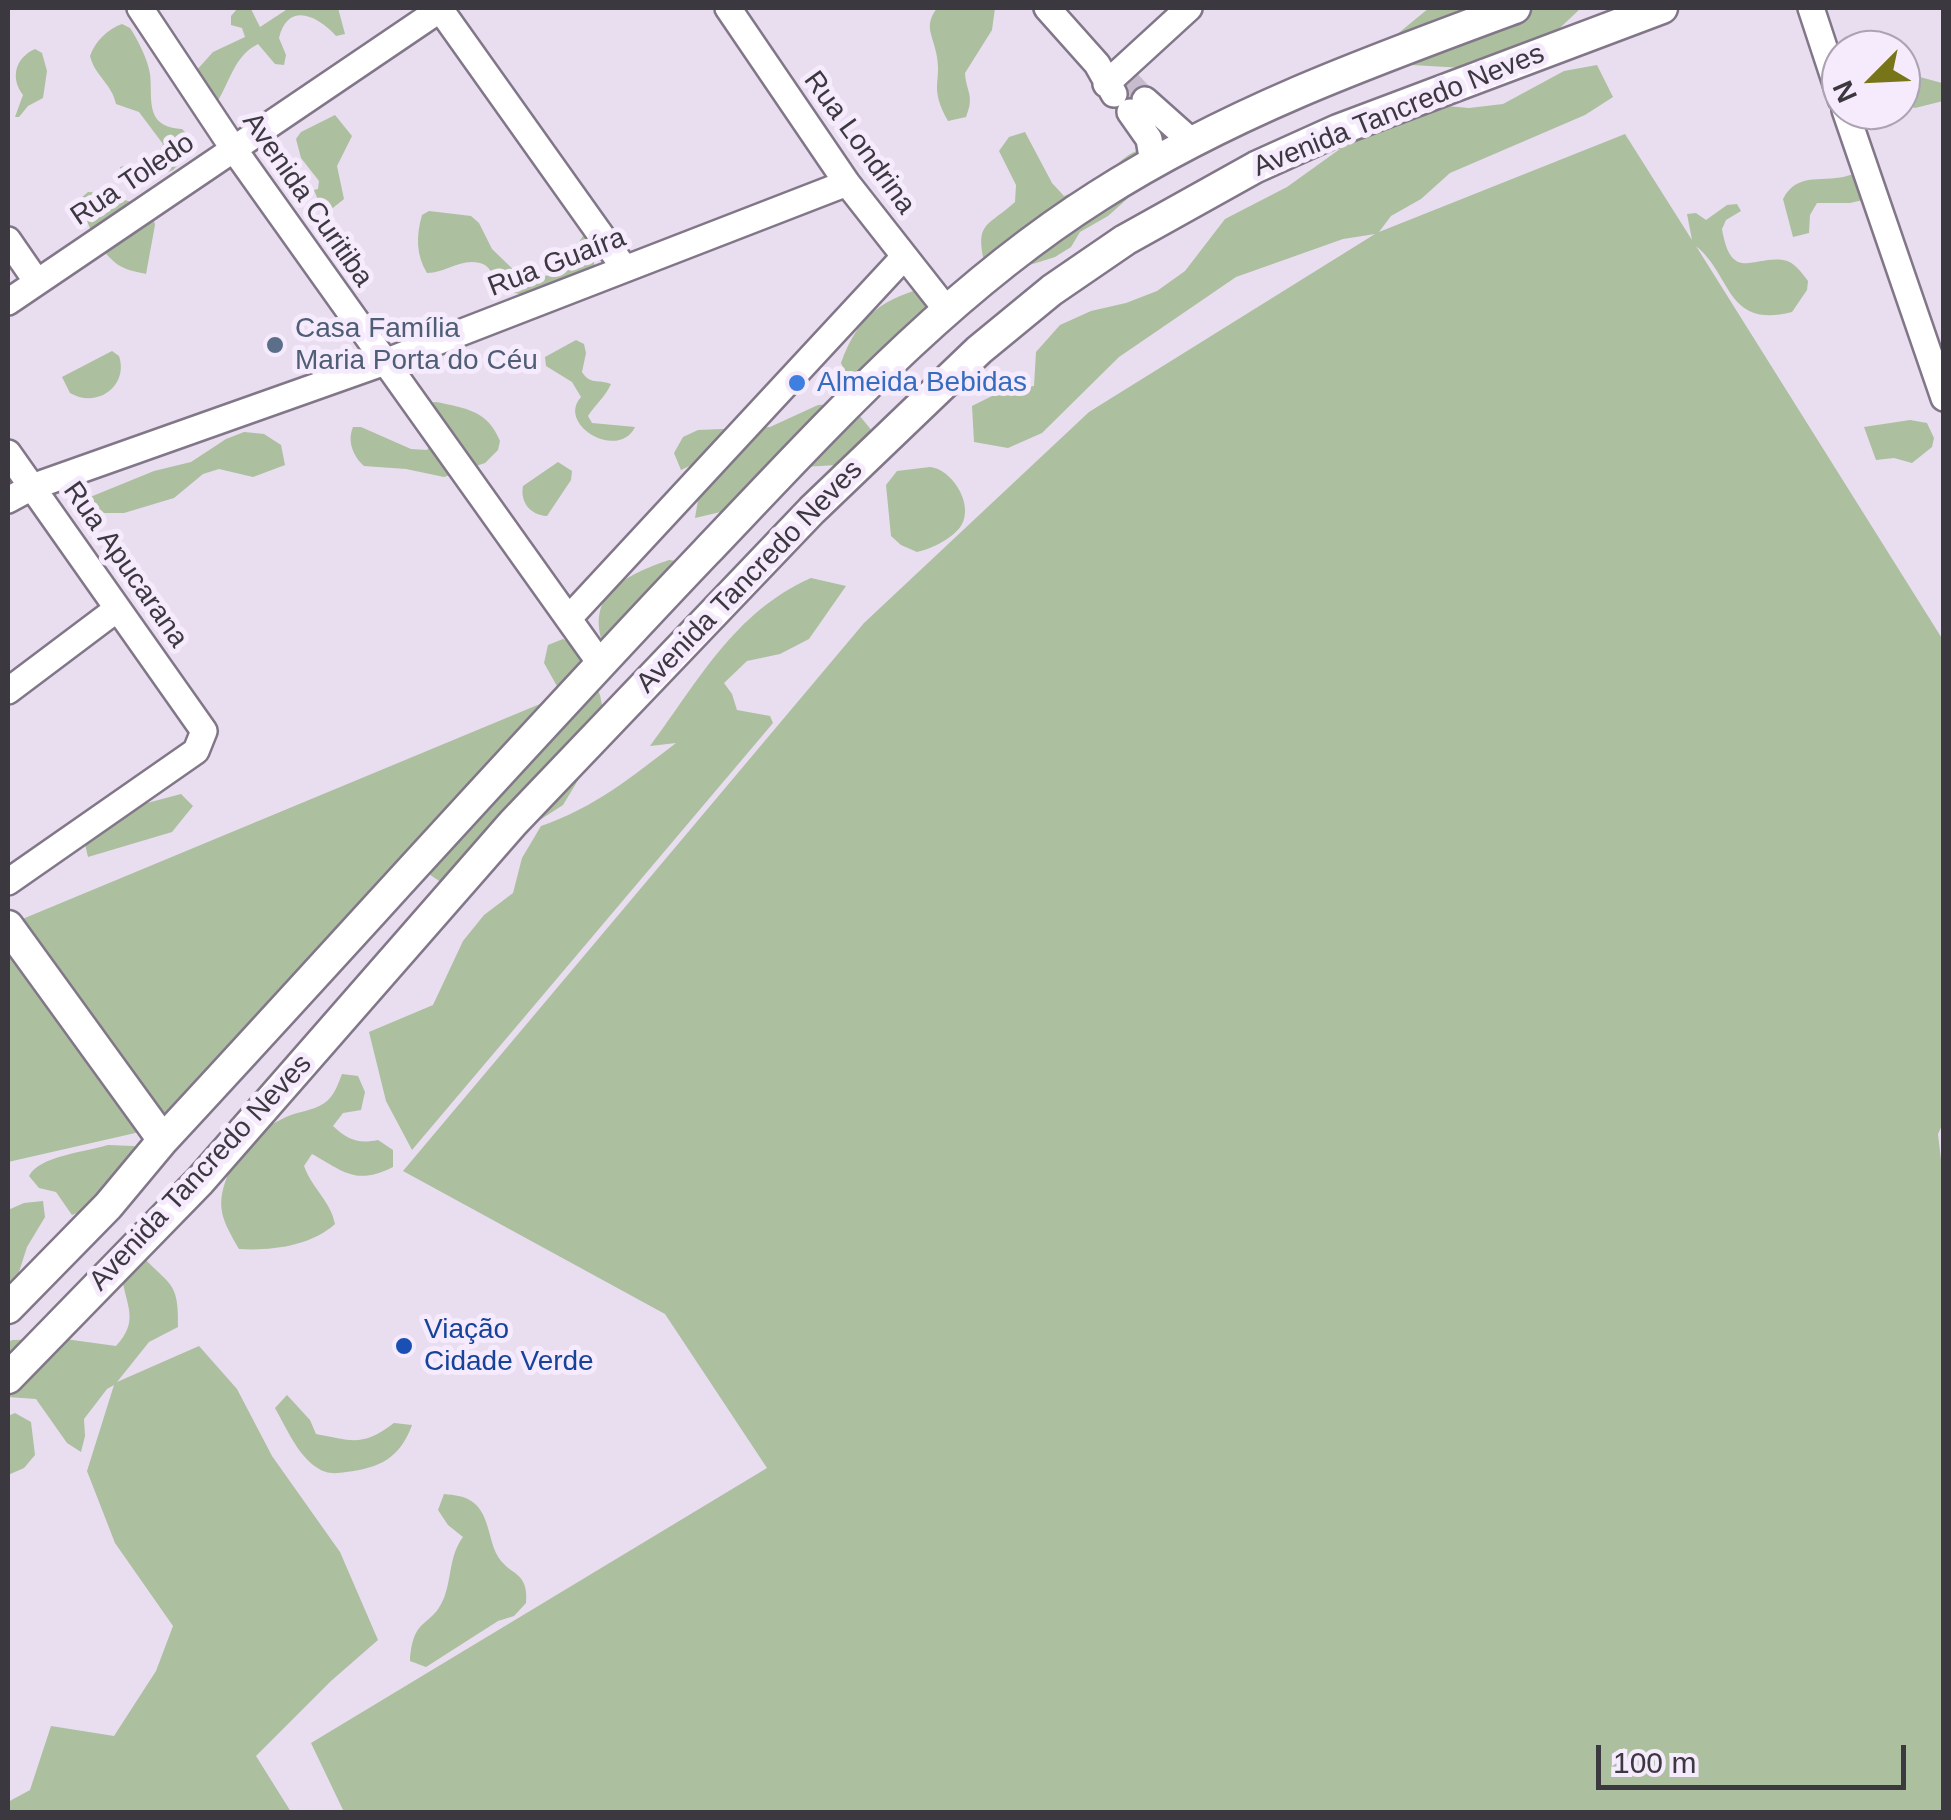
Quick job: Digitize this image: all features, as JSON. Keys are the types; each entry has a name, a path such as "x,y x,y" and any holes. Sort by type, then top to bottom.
{"main road":[{"name":"Avenida Tancredo Neves","path":"8,1308 108,1206 163,1140 600,663 946,309 1018,250 1097,196 1191,141 1323,80 1515,8"},
{"name":"Avenida Tancredo Neves","path":"8,1378 200,1181 513,824 812,510 980,350 1052,290 1125,240 1256,166 1338,130 1662,8"},
{"path":"11,940 163,1140"},
{"path":"267,1028 290,1041 305,1062"},
{"path":"8,1332 57,1277 108,1206"}],"street":[{"name":"Avenida Curitiba","path":"140,8 233,148 600,663"},
{"name":"Rua Toledo","path":"8,302 441,8"},
{"path":"441,8 625,269"},
{"name":"Rua Londrina","path":"728,8 846,184 946,309"},
{"path":"1048,8 1120,87 1191,141"},
{"path":"1120,87 1189,8"},
{"path":"1811,8 1821,38"},
{"path":"1120,87 1149,139 1153,163"},
{"path":"1851,130 1944,398"},
{"name":"Rua Guaíra","path":"8,500 32,487 385,362 846,184"},
{"path":"8,240 37,282"},
{"path":"569,618 904,257"},
{"name":"Rua Apucarana","path":"8,453 204,731 196,751 8,882"},
{"path":"8,691 117,609"}],"green space":[{"path":"289,8 338,8 345,34 336,36 312,18 289,19 279,38 286,55 284,65 275,64 258,44 238,62 217,102 195,72 213,52 245,37 242,28 231,25 231,16 237,9 251,9 260,27"},
{"path":"937,8 995,8 992,30 965,73 969,110 966,117 948,121 937,92 938,62 930,30"},
{"path":"1429,8 1581,8 1545,42 1464,68 1412,65 1391,53 1395,36"},
{"path":"122,24 130,28 147,63 156,117 188,135 191,152 173,170 141,183 121,177 120,167 150,159 163,144 139,112 116,104 90,56 102,37"},
{"path":"35,49 42,53 47,71 43,98 15,117 23,95 17,69"},
{"path":"1597,65 1613,97 1585,115 1450,173 1421,199 1391,216 1379,232 1625,134 1692,240 1687,214 1696,213 1706,220 1727,205 1737,204 1741,211 1726,220 1722,229 1731,256 1745,263 1783,260 1797,268 1808,281 1807,290 1792,312 1770,315 1742,306 1696,246 1943,640 1944,1121 1938,1134 1944,1185 1943,1812 344,1812 311,1743 767,1468 665,1314 403,1171 864,623 1089,412 1375,234 1343,239 1236,277 1119,357 1042,433 1008,448 974,442 972,406 1000,392 1034,386 1036,352 1060,325 1157,291 1185,271 1225,219 1287,187 1372,126 1435,105 1469,108 1503,104 1564,71"},
{"path":"1921,77 1942,83 1943,101 1921,106"},
{"path":"335,115 352,136 337,166 344,199 329,211 321,207 314,190 318,189 319,181 301,158 296,139 301,132"},
{"path":"1025,132 1052,183 1064,196 1094,184 1137,151 1157,151 1170,158 1165,174 1080,232 1071,247 1055,257 1020,268 985,265 982,233 1015,202 1016,185 999,151 1009,137"},
{"path":"1860,175 1867,199 1817,203 1810,215 1809,233 1793,237 1783,199 1789,190 1804,181"},
{"path":"88,192 151,208 155,225 146,274 122,267 101,247 82,207 81,198"},
{"path":"429,211 471,216 492,249 523,279 541,279 555,270 566,257 566,251 585,233 597,273 549,292 524,295 501,285 480,263 466,262 427,273 418,238 422,215"},
{"path":"923,288 935,307 867,373 845,372 841,363 862,323 893,299"},
{"path":"576,340 584,344 585,376 611,384 588,416 592,423 635,427 627,437 604,440 583,428 575,408 581,397 572,382 546,366 545,357"},
{"path":"112,351 119,356 121,367 108,392 90,398 70,393 62,377"},
{"path":"428,403 482,417 500,441 498,450 485,463 444,477 364,466 357,458 351,443 353,427 411,449 427,450 434,441"},
{"path":"837,404 855,410 877,437 837,465 803,467 729,510 695,518 700,488 698,462 681,470 674,453 683,437 698,430 770,427 818,405"},
{"path":"1910,420 1927,423 1934,438 1932,447 1912,463 1894,458 1876,460 1864,427"},
{"path":"244,432 264,434 281,445 285,465 253,477 219,469 203,474 174,498 124,513 89,513 73,504 154,471 191,462"},
{"path":"558,462 572,471 571,480 547,516 536,513 525,502 523,486"},
{"path":"930,467 945,473 958,487 965,514 950,537 917,552 891,536 886,485 897,471"},
{"path":"669,560 686,562 604,647 599,629 604,600 624,580"},
{"path":"811,578 846,586 809,639 780,654 747,661 724,683 737,710 770,716 773,723 412,1150 386,1101 369,1032 433,1005 463,941 484,915 513,893 522,858 541,826 596,801 676,743 650,746 739,629 784,592"},
{"path":"563,639 578,647 600,695 608,735 603,752 580,777 563,805 535,823 454,891 426,872 562,695 544,663 548,645"},
{"path":"552,699 166,1126 8,1162 8,925"},
{"path":"181,794 193,806 172,832 88,857 84,840 132,807"},
{"path":"342,1074 358,1076 365,1092 361,1110 343,1113 333,1126 354,1140 378,1140 393,1150 393,1167 359,1176 341,1171 312,1154 304,1166 335,1224 290,1245 239,1249 221,1206 232,1166 252,1139 270,1126 327,1101"},
{"path":"108,1145 141,1150 80,1212 72,1215 56,1192 39,1188 29,1176 53,1159"},
{"path":"43,1201 45,1217 27,1247 8,1294 8,1210"},
{"path":"142,1256 171,1285 177,1301 178,1327 149,1342 117,1382 199,1346 237,1389 272,1456 340,1552 378,1640 256,1756 291,1812 8,1812 8,1802 30,1790 51,1726 114,1736 156,1671 173,1626 115,1543 87,1471 114,1385 84,1419 81,1452 67,1443 36,1399 8,1397 8,1342 12,1340 65,1339 116,1346 129,1321 122,1278"},
{"path":"287,1395 310,1420 316,1434 357,1440 374,1436 394,1423 412,1425 401,1446 379,1464 327,1472 303,1455 275,1408"},
{"path":"15,1413 31,1422 35,1455 24,1468 8,1475 8,1416"},
{"path":"444,1494 460,1496 479,1508 496,1553 524,1584 526,1603 514,1616 498,1621 426,1667 410,1661 412,1646 419,1629 444,1598 455,1552 463,1537 438,1510"}],"tunnel":[{"path":"1129,83 1145,100"}],"place":[{"name":"Casa Família Maria Porta do Céu","path":"275,345"},
{"name":"Almeida Bebidas","path":"797,383"},
{"name":"Viação Cidade Verde","path":"404,1346"}]}
